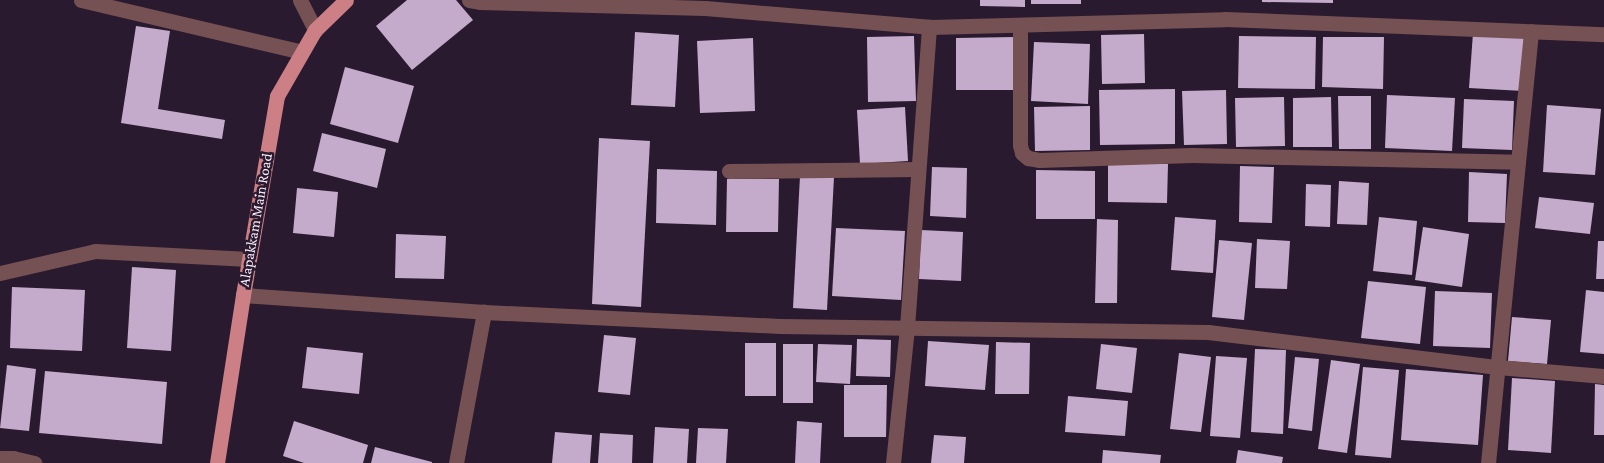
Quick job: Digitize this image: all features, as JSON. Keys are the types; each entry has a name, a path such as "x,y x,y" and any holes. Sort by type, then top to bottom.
{"main road":[{"name":"Alapakkam Main Road","path":"217,463 243,295 278,96 314,30 346,0"}],"street":[{"path":"81,0 302,52"},
{"path":"300,0 314,30"},
{"path":"469,0 480,2 705,8 929,27 1225,19 1604,34"},
{"path":"1020,25 1020,145 1022,153 1028,158 1040,160 1192,155 1518,162"},
{"path":"893,463 907,326 929,27"},
{"path":"1488,463 1532,31"},
{"path":"729,171 918,169"},
{"path":"0,273 95,251 249,259"},
{"path":"243,295 484,312 780,326 907,326 1208,332 1498,367 1604,376"},
{"path":"456,463 484,312"},
{"path":"0,458 13,458 34,463"}],"building":[{"path":"407,0 456,0 473,20 412,70 376,26"},
{"path":"980,0 1025,0 1025,7 980,6"},
{"path":"1031,0 1081,0 1081,4 1031,4"},
{"path":"1262,0 1333,0 1333,3 1262,2"},
{"path":"136,26 170,31 158,109 225,120 222,139 121,123"},
{"path":"635,32 679,35 675,107 631,105"},
{"path":"1473,33 1526,37 1523,91 1469,88"},
{"path":"1144,34 1145,83 1102,84 1101,35"},
{"path":"914,36 916,101 868,102 867,37"},
{"path":"1239,36 1316,37 1315,89 1238,88"},
{"path":"1015,37 1015,90 956,90 956,38"},
{"path":"1323,37 1384,37 1383,89 1322,87"},
{"path":"753,38 755,111 700,113 697,41"},
{"path":"1034,42 1090,44 1088,104 1031,101"},
{"path":"345,67 414,86 398,143 330,124"},
{"path":"1175,89 1175,144 1100,145 1099,90"},
{"path":"1226,90 1227,144 1184,145 1182,91"},
{"path":"1387,95 1455,98 1452,151 1385,148"},
{"path":"1338,96 1371,96 1371,149 1339,149"},
{"path":"1284,97 1285,146 1236,147 1235,98"},
{"path":"1331,97 1332,147 1293,147 1293,98"},
{"path":"1464,99 1514,101 1512,150 1462,148"},
{"path":"1547,105 1601,109 1595,175 1543,172"},
{"path":"1090,106 1090,150 1035,151 1034,107"},
{"path":"905,107 908,161 860,164 857,110"},
{"path":"322,133 386,149 377,188 313,171"},
{"path":"599,138 650,141 641,307 592,304"},
{"path":"1108,163 1168,164 1167,203 1108,202"},
{"path":"1240,166 1274,167 1272,223 1239,222"},
{"path":"932,167 967,168 966,218 930,216"},
{"path":"657,169 717,171 716,225 656,223"},
{"path":"1036,170 1095,171 1095,219 1036,219"},
{"path":"1469,172 1507,174 1505,223 1468,222"},
{"path":"800,176 834,177 827,310 793,308"},
{"path":"727,179 779,179 778,232 726,232"},
{"path":"1339,181 1369,183 1367,225 1337,224"},
{"path":"1306,184 1331,185 1330,227 1305,226"},
{"path":"297,188 338,192 334,237 293,233"},
{"path":"1539,197 1594,203 1590,234 1535,228"},
{"path":"1175,217 1216,220 1213,273 1171,270"},
{"path":"1379,217 1417,221 1412,275 1373,271"},
{"path":"1097,219 1118,220 1117,303 1095,303"},
{"path":"1423,227 1469,234 1462,287 1415,280"},
{"path":"836,228 905,231 901,300 832,296"},
{"path":"921,230 963,232 961,281 919,279"},
{"path":"396,234 446,236 444,279 395,278"},
{"path":"1257,239 1290,241 1287,289 1255,288"},
{"path":"1219,240 1252,243 1244,320 1212,317"},
{"path":"1598,241 1604,241 1604,279 1596,279"},
{"path":"132,267 176,270 171,351 127,348"},
{"path":"1368,281 1426,287 1420,344 1361,338"},
{"path":"12,287 85,290 82,351 10,348"},
{"path":"1586,290 1604,292 1604,354 1580,352"},
{"path":"1435,291 1492,293 1490,348 1433,346"},
{"path":"1512,317 1551,320 1547,364 1508,361"},
{"path":"604,335 636,338 630,395 598,392"},
{"path":"857,339 891,340 890,377 856,376"},
{"path":"928,341 989,345 985,390 925,386"},
{"path":"996,342 1030,343 1029,394 995,394"},
{"path":"745,343 776,343 776,396 745,396"},
{"path":"783,344 813,344 813,403 783,403"},
{"path":"818,344 852,345 850,384 816,382"},
{"path":"1101,344 1137,348 1132,393 1096,389"},
{"path":"307,347 363,353 359,394 302,388"},
{"path":"1255,349 1286,350 1283,434 1251,432"},
{"path":"1179,353 1211,357 1201,432 1170,429"},
{"path":"1216,356 1247,358 1240,438 1210,436"},
{"path":"1295,357 1319,359 1312,431 1288,428"},
{"path":"1331,360 1360,364 1347,453 1318,449"},
{"path":"7,365 36,369 29,431 0,428"},
{"path":"1363,367 1399,370 1391,458 1355,455"},
{"path":"1406,369 1483,375 1478,445 1401,440"},
{"path":"45,371 167,382 162,444 39,433"},
{"path":"1512,378 1555,381 1551,453 1508,450"},
{"path":"1595,384 1604,385 1604,435 1594,435"},
{"path":"844,385 887,385 886,437 844,437"},
{"path":"1068,396 1128,401 1125,436 1065,432"},
{"path":"294,421 368,445 363,463 304,463 283,456"},
{"path":"797,421 822,423 820,463 795,463"},
{"path":"655,427 689,429 687,463 653,463"},
{"path":"698,428 728,429 726,463 696,463"},
{"path":"555,432 592,435 590,463 552,463"},
{"path":"600,433 633,435 632,463 598,463"},
{"path":"934,435 966,437 964,463 931,463"},
{"path":"375,447 432,462 432,463 371,463"},
{"path":"1103,450 1161,455 1160,463 1102,463"},
{"path":"1238,450 1283,457 1282,463 1236,463"}]}
